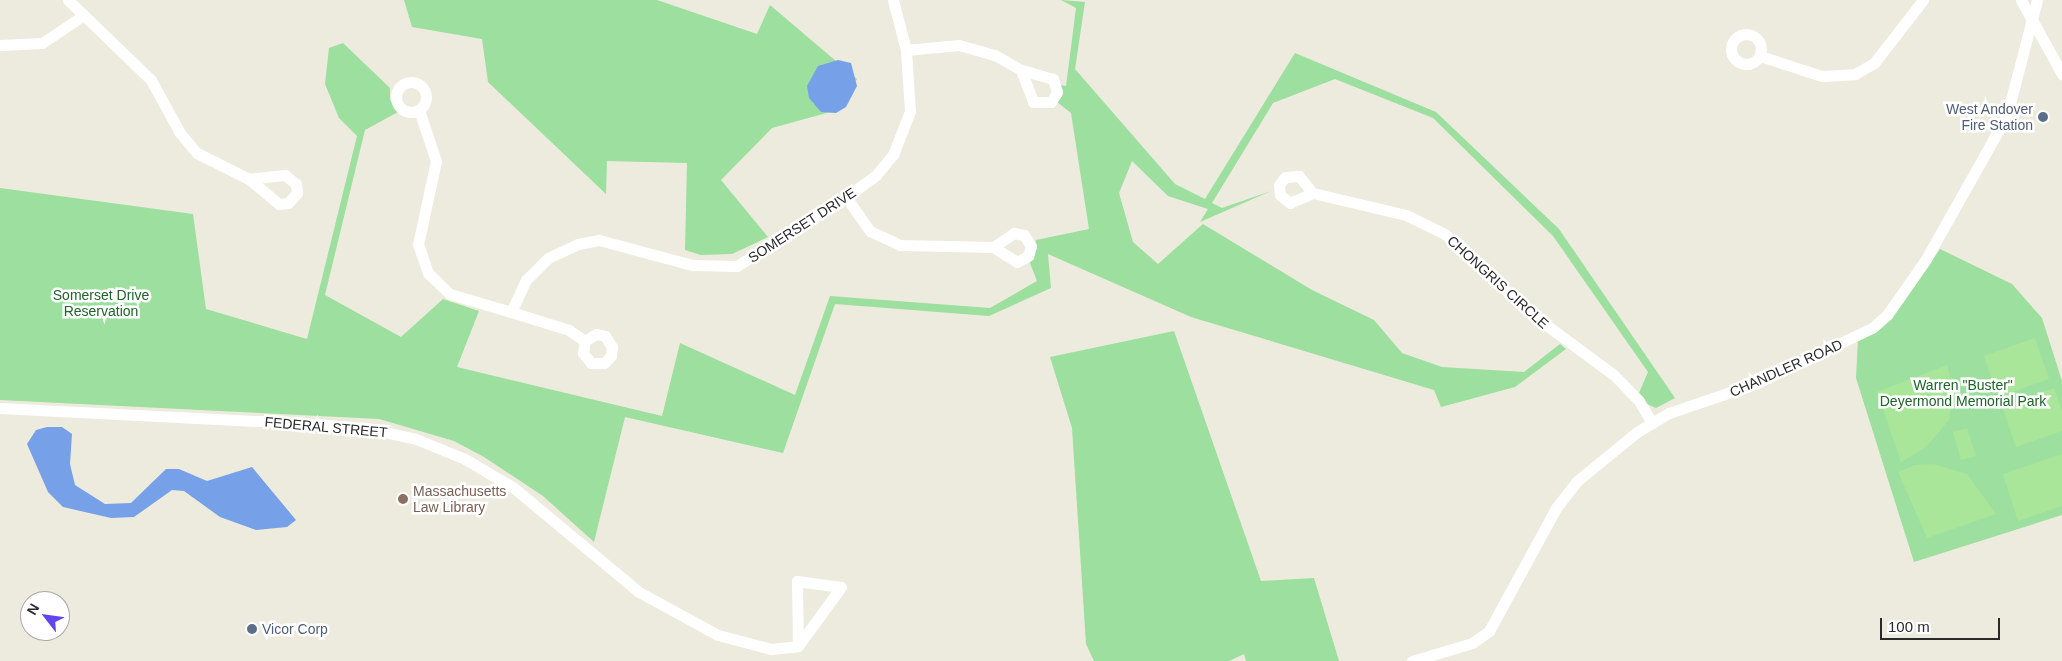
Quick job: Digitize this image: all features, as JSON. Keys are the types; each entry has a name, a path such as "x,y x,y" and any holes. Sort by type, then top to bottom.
{"street":[{"path":"68,0 151,80 192,148 214,164 249,179"},
{"name":"SOMERSET DRIVE","path":"511,312 536,268 578,244 610,240 692,265 737,266 846,197 876,175 903,137 910,112 906,50 893,0"},
{"path":"1763,56 1822,76 1855,74 1874,63 1923,0"},
{"path":"2021,0 2033,18 2062,74"},
{"name":"CHANDLER ROAD","path":"1412,661 1472,643 1489,631 1566,494 1652,423 1756,383 1872,328 1887,315 1917,273 2007,115 2037,0"},
{"path":"0,45 42,43 84,15"},
{"path":"906,50 959,45 996,55 1021,70"},
{"path":"418,110 432,138 436,161 418,233 423,263 450,294 552,322 585,341"},
{"name":"CHONGRIS CIRCLE","path":"1313,193 1406,214 1445,234 1534,316 1614,375 1639,401 1652,423"},
{"path":"846,197 870,231 888,242 993,247"},
{"name":"FEDERAL STREET","path":"0,408 307,423 366,428 416,439 465,459 514,488 639,592 680,617 743,643 771,649 798,646"},
{"path":"797,582 841,587 803,638 798,646 797,582"}],"green space":[{"path":"404,0 657,0 757,34 770,5 857,79 841,109 772,128 721,180 768,237 732,254 701,255 685,250 687,163 607,161 606,194 488,82 482,39 412,27"},
{"name":"Somerset Drive Reservation","path":"1061,0 1085,2 1075,69 1175,184 1205,199 1295,53 1436,112 1559,229 1675,398 1656,408 1647,404 1639,393 1648,372 1553,236 1433,118 1335,79 1273,103 1212,203 1222,208 1271,191 1200,222 1208,209 1168,196 1132,161 1119,193 1133,242 1158,264 1203,224 1312,290 1374,320 1402,353 1442,367 1524,372 1560,344 1566,349 1515,387 1441,407 1434,390 1191,317 1048,254 1051,288 989,316 835,304 783,453 625,417 594,542 543,496 484,457 454,441 379,419 0,400 0,188 193,214 206,309 307,339 357,136 339,118 325,84 329,48 343,43 390,88 390,100 398,112 365,130 325,295 401,337 443,299 479,311 457,367 662,416 680,343 795,395 830,296 990,308 1037,281 1030,263 1036,240 1089,229 1071,113 1057,102 1060,85 1066,86 1076,8"},
{"name":"Warren \"Buster\" Deyermond Memorial Park","path":"1940,249 2012,284 2042,318 2062,381 2062,515 1914,562 1856,378 1858,339 1903,303"},
{"path":"1174,331 1261,581 1314,578 1339,661 1246,661 1244,654 1229,661 1094,661 1086,644 1072,428 1050,357"},
{"path":"2035,338 2049,379 1998,397 1984,356"},
{"path":"1947,365 1953,388 1949,420 1926,447 1901,462 1877,392"},
{"path":"2054,388 2062,411 2062,431 2016,447 2002,406"},
{"path":"1967,428 1976,456 1961,460 1953,432"},
{"path":"2062,454 2062,506 2018,521 2003,474"},
{"path":"1933,464 1967,474 1996,514 1927,538 1898,472 1915,465"}],"water":[{"path":"838,60 851,63 857,86 846,107 836,113 821,112 809,98 807,86 818,66"},
{"path":"47,427 62,427 72,434 70,464 75,485 105,504 131,503 166,469 179,469 207,481 252,467 296,520 287,527 256,530 220,517 184,491 172,490 134,517 111,518 63,507 48,492 27,444 36,430"}],"place":[{"name":"West Andover Fire Station","path":"2043,117"},
{"name":"Massachusetts Law Library","path":"403,499"},
{"name":"Vicor Corp","path":"252,629"}]}
